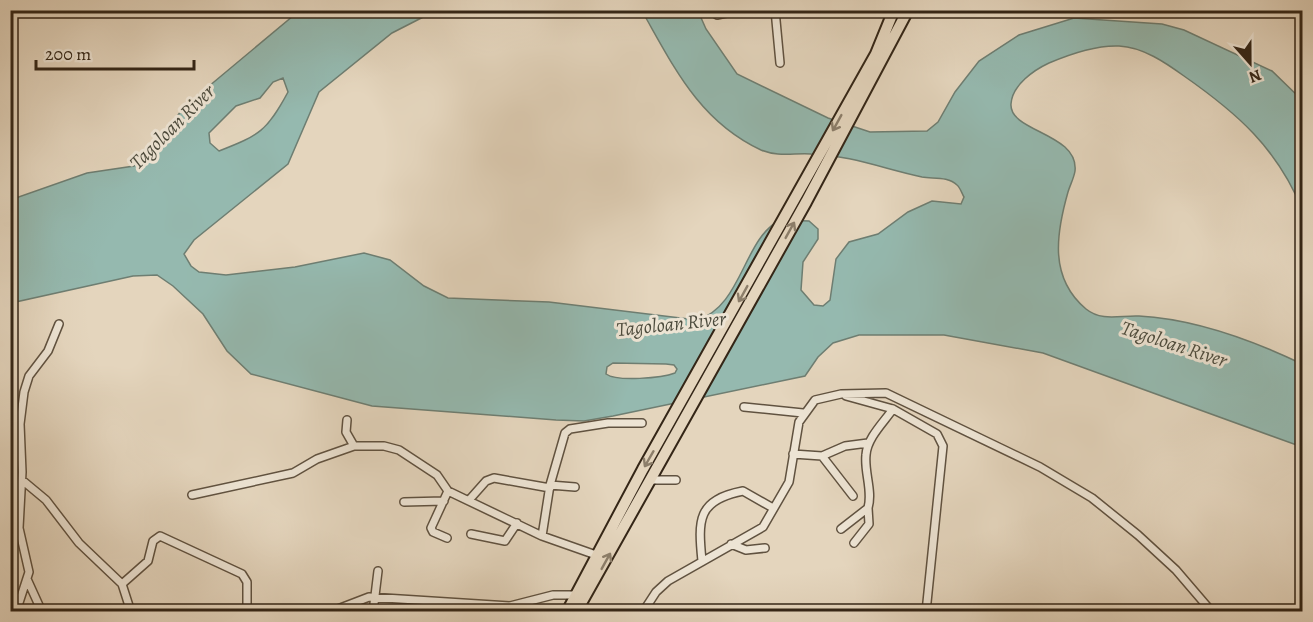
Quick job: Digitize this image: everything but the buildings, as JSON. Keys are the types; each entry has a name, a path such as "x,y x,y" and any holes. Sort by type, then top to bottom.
{"highway":[{"path":"880,55 894,10"},
{"path":"567,612 596,555 684,409 880,55 908,10"},
{"path":"576,612 651,480 684,409"}],"street":[{"path":"712,12 741,10"},
{"path":"775,10 780,63"},
{"path":"1302,57 1302,79"},
{"path":"16,612 29,566 19,528 22,480 20,424 25,385 48,351 59,324"},
{"path":"643,612 661,587 731,544 758,531 789,482 802,413 815,400 841,394 886,393 1040,467 1092,498 1138,535 1176,570 1212,612"},
{"path":"841,394 893,409 937,434 943,446 926,612"},
{"path":"744,407 802,413"},
{"path":"854,543 869,524 870,497 866,456 868,443 893,409"},
{"path":"347,420 346,432 354,446"},
{"path":"542,536 550,486 562,436 570,429 608,423 642,423"},
{"path":"793,454 822,456 845,446 868,443"},
{"path":"192,495 293,473 317,459 354,446 384,446 399,450 437,475 448,491 542,536 596,555"},
{"path":"822,456 853,496"},
{"path":"470,500 486,481 494,478 575,487"},
{"path":"22,480 46,500 79,543 122,584 131,612"},
{"path":"651,480 676,480"},
{"path":"447,538 433,532 431,528 448,491"},
{"path":"702,561 699,522 713,501 743,491 773,508"},
{"path":"404,502 444,501"},
{"path":"841,529 868,508"},
{"path":"471,534 505,541 517,523"},
{"path":"122,584 148,561 153,541 160,536 242,574 247,582 247,612"},
{"path":"731,544 746,550 765,548"},
{"path":"373,612 373,596 378,571"},
{"path":"27,579 42,612"},
{"path":"330,612 373,596 510,606 553,595 576,595"}],"water":[{"name":"Tagoloan River","path":"299,11 435,11 392,33 319,92 288,164 194,240 184,254 191,266 199,272 226,275 295,267 364,253 390,260 424,286 448,298 549,302 697,320 712,313 724,302 758,242 768,229 780,220 809,221 818,229 818,239 803,262 801,290 814,305 823,306 830,300 836,259 849,242 878,234 908,212 932,201 961,204 964,197 958,186 945,179 922,177 839,157 773,153 761,150 739,138 721,124 690,91 642,11 698,11 706,29 737,74 828,118 870,132 927,131 938,122 955,92 979,61 1019,35 1074,18 1162,24 1184,30 1272,71 1302,100 1302,209 1292,187 1268,150 1238,118 1170,66 1137,49 1111,46 1093,49 1066,56 1043,66 1025,79 1015,91 1011,104 1013,113 1021,121 1056,140 1073,158 1075,171 1064,208 1059,255 1066,284 1074,297 1086,309 1098,315 1160,318 1202,326 1243,339 1302,364 1302,447 1043,353 944,335 859,335 833,343 818,357 805,376 584,421 372,406 251,374 227,351 203,314 173,286 157,275 133,276 11,303 10,200 87,173 134,166 145,159 184,107","holes":["283,78 288,92 268,124 244,141 219,151 210,143 209,133 236,106 260,98 273,82","613,363 666,364 674,365 677,369 675,373 660,376 620,378 606,374 607,367"]}]}
